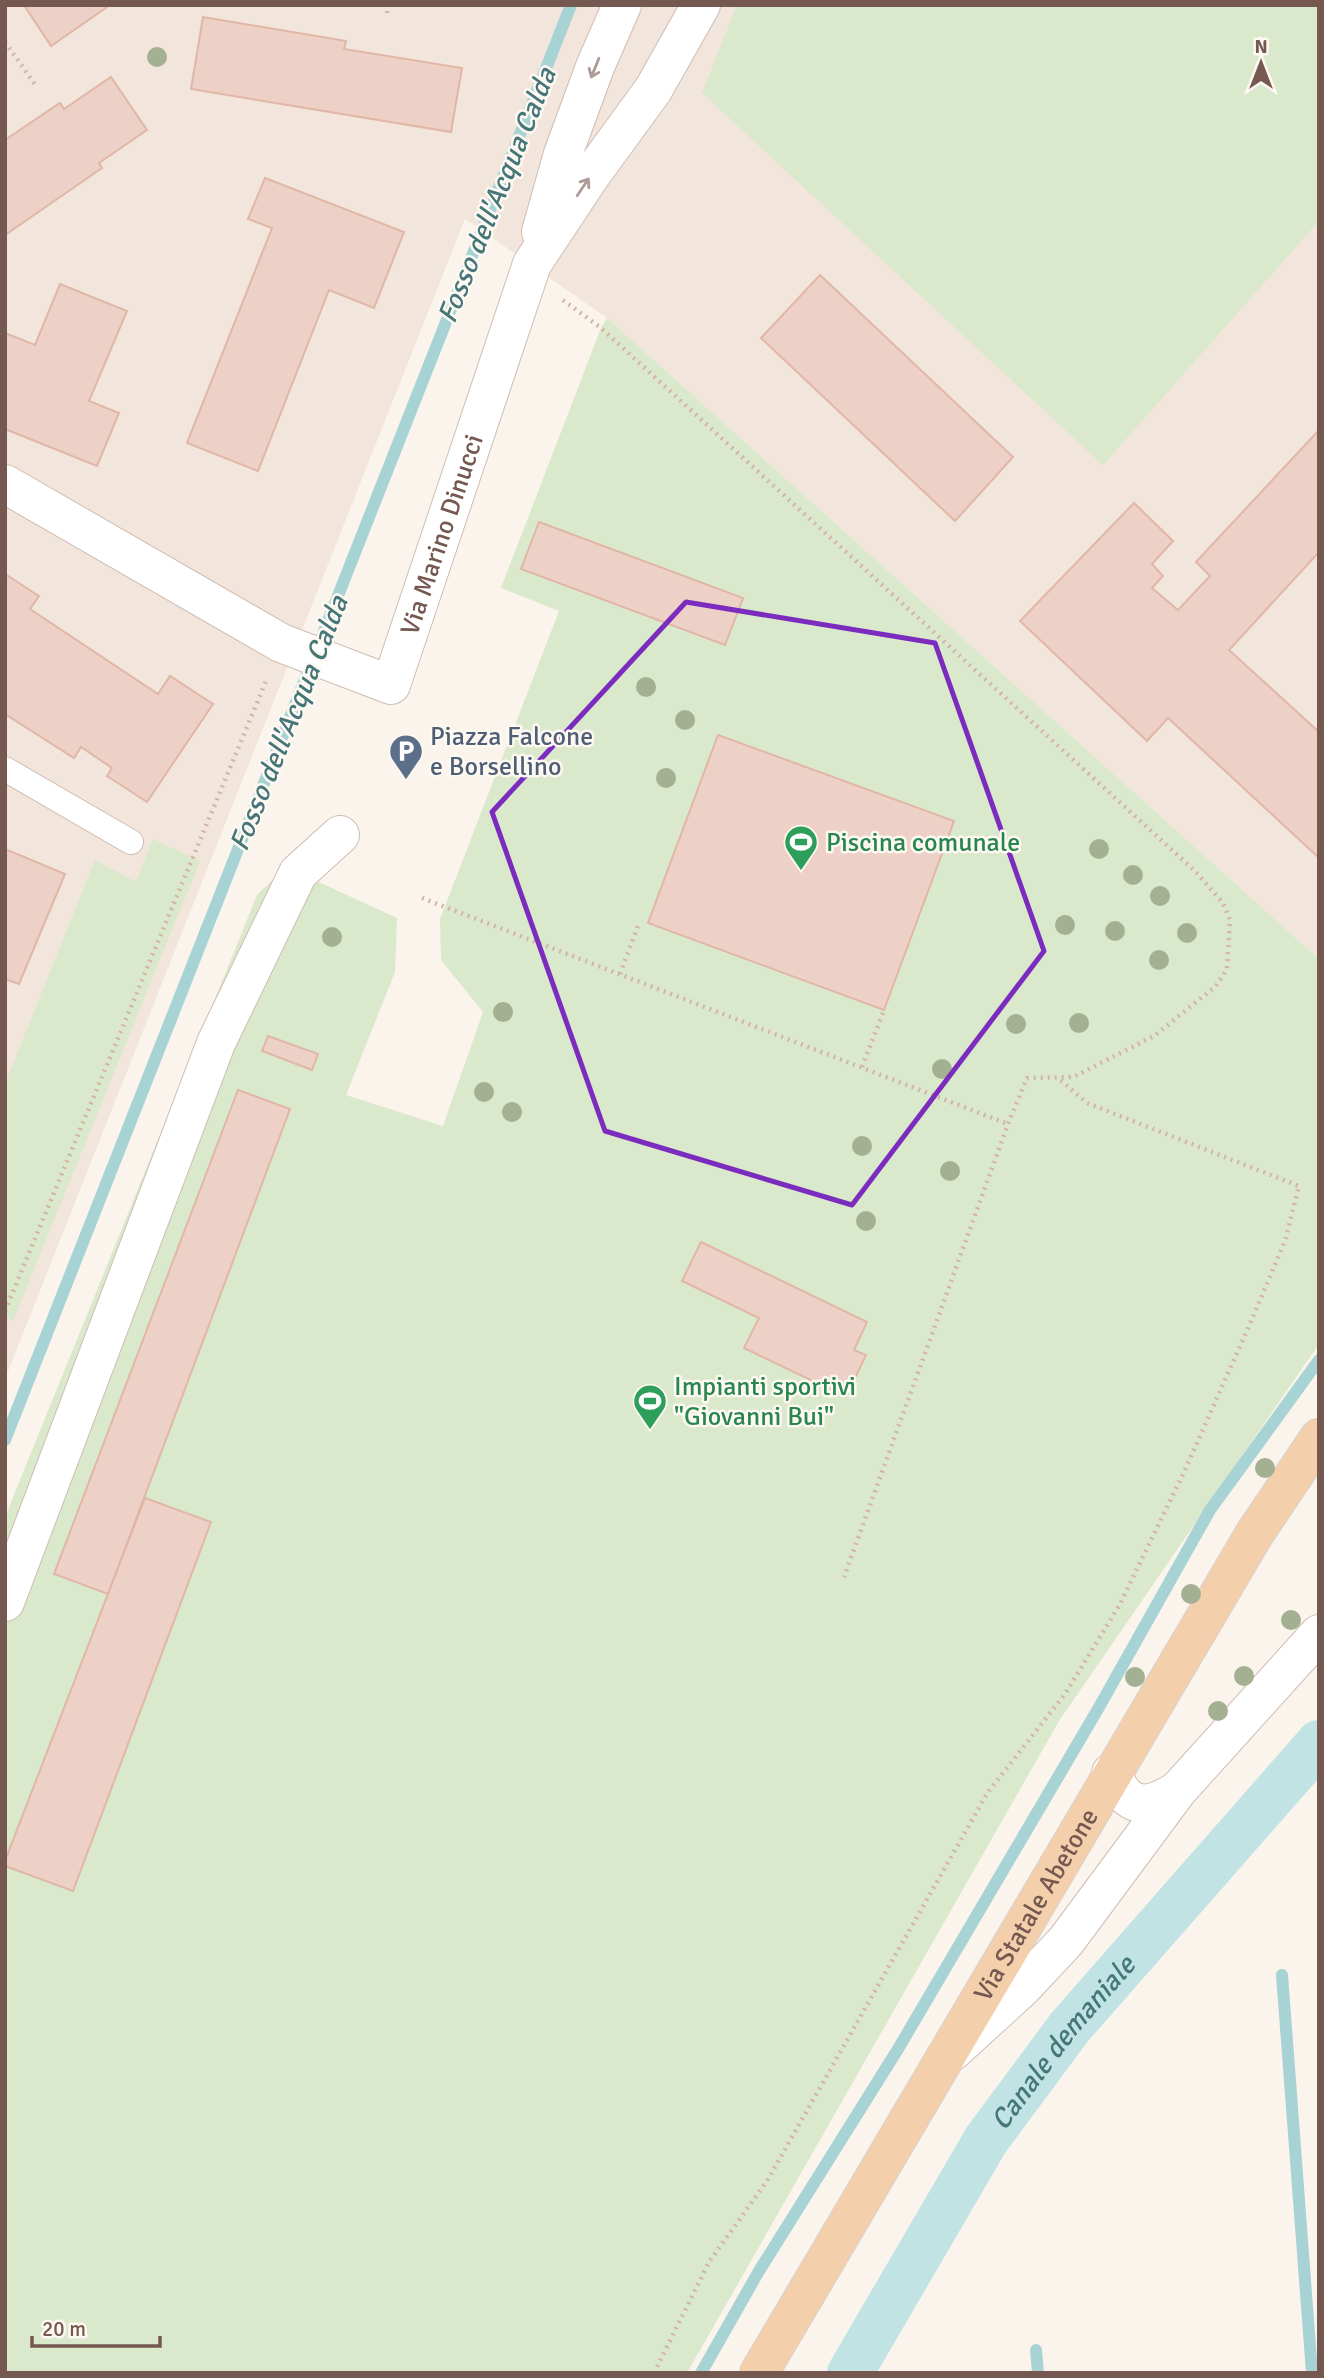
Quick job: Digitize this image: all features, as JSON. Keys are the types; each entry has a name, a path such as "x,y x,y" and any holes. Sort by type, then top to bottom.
{"main road":[{"name":"Via Statale Abetone","path":"759,2373 1111,1773 1255,1533 1319,1438"}],"street":[{"name":"Via Marino Dinucci","path":"5,484 281,643 391,685 530,269 591,175 653,90 701,5"},
{"path":"530,269 562,154 595,67 622,10"},
{"path":"5,1602 216,1043 298,873 341,835"},
{"path":"944,2060 1022,1988 1066,1941 1178,1790 1319,1634"},
{"path":"1111,1773 1121,1793 1134,1802 1159,1800 1178,1790"}],"lane":[{"path":"5,769 131,842"}],"path":[{"path":"387,13 388,5"},
{"path":"5,42 36,86"},
{"path":"530,269 601,328 1195,871 1223,903 1230,920 1227,969 1216,986 1154,1036 1073,1077 1027,1078 844,1577"},
{"path":"5,1311 281,643"},
{"path":"422,898 1008,1124"},
{"path":"620,974 639,923"},
{"path":"862,1067 884,1010"},
{"path":"654,2373 709,2262 767,2180 988,1792 1065,1694 1119,1606 1185,1470 1285,1241 1299,1186 1087,1103 1057,1077"}],"highlighted area":[{"path":"686,602 935,643 1044,951 852,1205 605,1131 492,812"}],"shaded area":[{"path":"5,5 1319,5 1319,959 607,318 465,219 5,1379"}],"green space":[{"path":"737,5 1319,5 1319,221 1103,465 702,93"},
{"name":"Impianti sportivi \"Giovanni Bui\"","path":"607,318 1319,959 1319,1344 1059,1721 687,2373 5,2373 5,1517 257,895 286,867 397,918 395,972 346,1095 443,1126 483,1012 441,960 440,919 559,611 501,588"},
{"path":"153,839 200,861 13,1321 5,1316 5,1084 95,860 136,882"}],"building":[{"path":"24,5 110,5 51,46"},
{"path":"203,17 346,41 344,49 462,68 451,132 191,89"},
{"path":"111,77 147,130 99,163 102,168 5,235 5,140 60,103 64,109"},
{"path":"265,178 404,232 374,308 329,290 258,471 187,443 272,228 248,219"},
{"path":"820,275 1013,457 955,521 761,338"},
{"path":"60,284 127,311 89,401 119,413 97,466 5,429 5,333 35,345"},
{"path":"1319,430 1319,552 1229,650 1319,732 1319,858 1168,718 1147,741 1020,621 1134,503 1173,541 1152,564 1163,576 1152,588 1178,610 1210,576 1196,562"},
{"path":"539,522 743,598 725,645 521,569"},
{"path":"5,574 39,596 30,609 158,694 170,676 213,704 147,802 107,776 112,768 81,747 74,758 5,714"},
{"name":"Piscina comunale","path":"718,735 954,821 884,1010 648,923"},
{"path":"5,849 65,874 19,984 5,979"},
{"path":"268,1036 318,1054 312,1070 262,1051"},
{"path":"238,1090 290,1109 108,1594 54,1574"},
{"path":"701,1242 867,1322 854,1350 866,1355 846,1397 744,1348 759,1318 682,1281"},
{"path":"145,1498 211,1522 73,1891 5,1866 5,1861"}],"waterway":[{"name":"Fosso dell'Acqua Calda","path":"5,1440 571,5"},
{"path":"701,2373 759,2271 898,2049 1098,1709 1210,1510 1319,1360"},
{"name":"Canale demaniale","path":"850,2373 986,2140 1069,2028 1319,1743"},
{"path":"1282,1975 1312,2373"},
{"path":"1036,2350 1038,2373"}],"place":[{"name":"Piazza Falcone e Borsellino","path":"406,781"},
{"name":"Piscina comunale","path":"801,872"},
{"name":"Impianti sportivi \"Giovanni Bui\"","path":"650,1431"}]}
